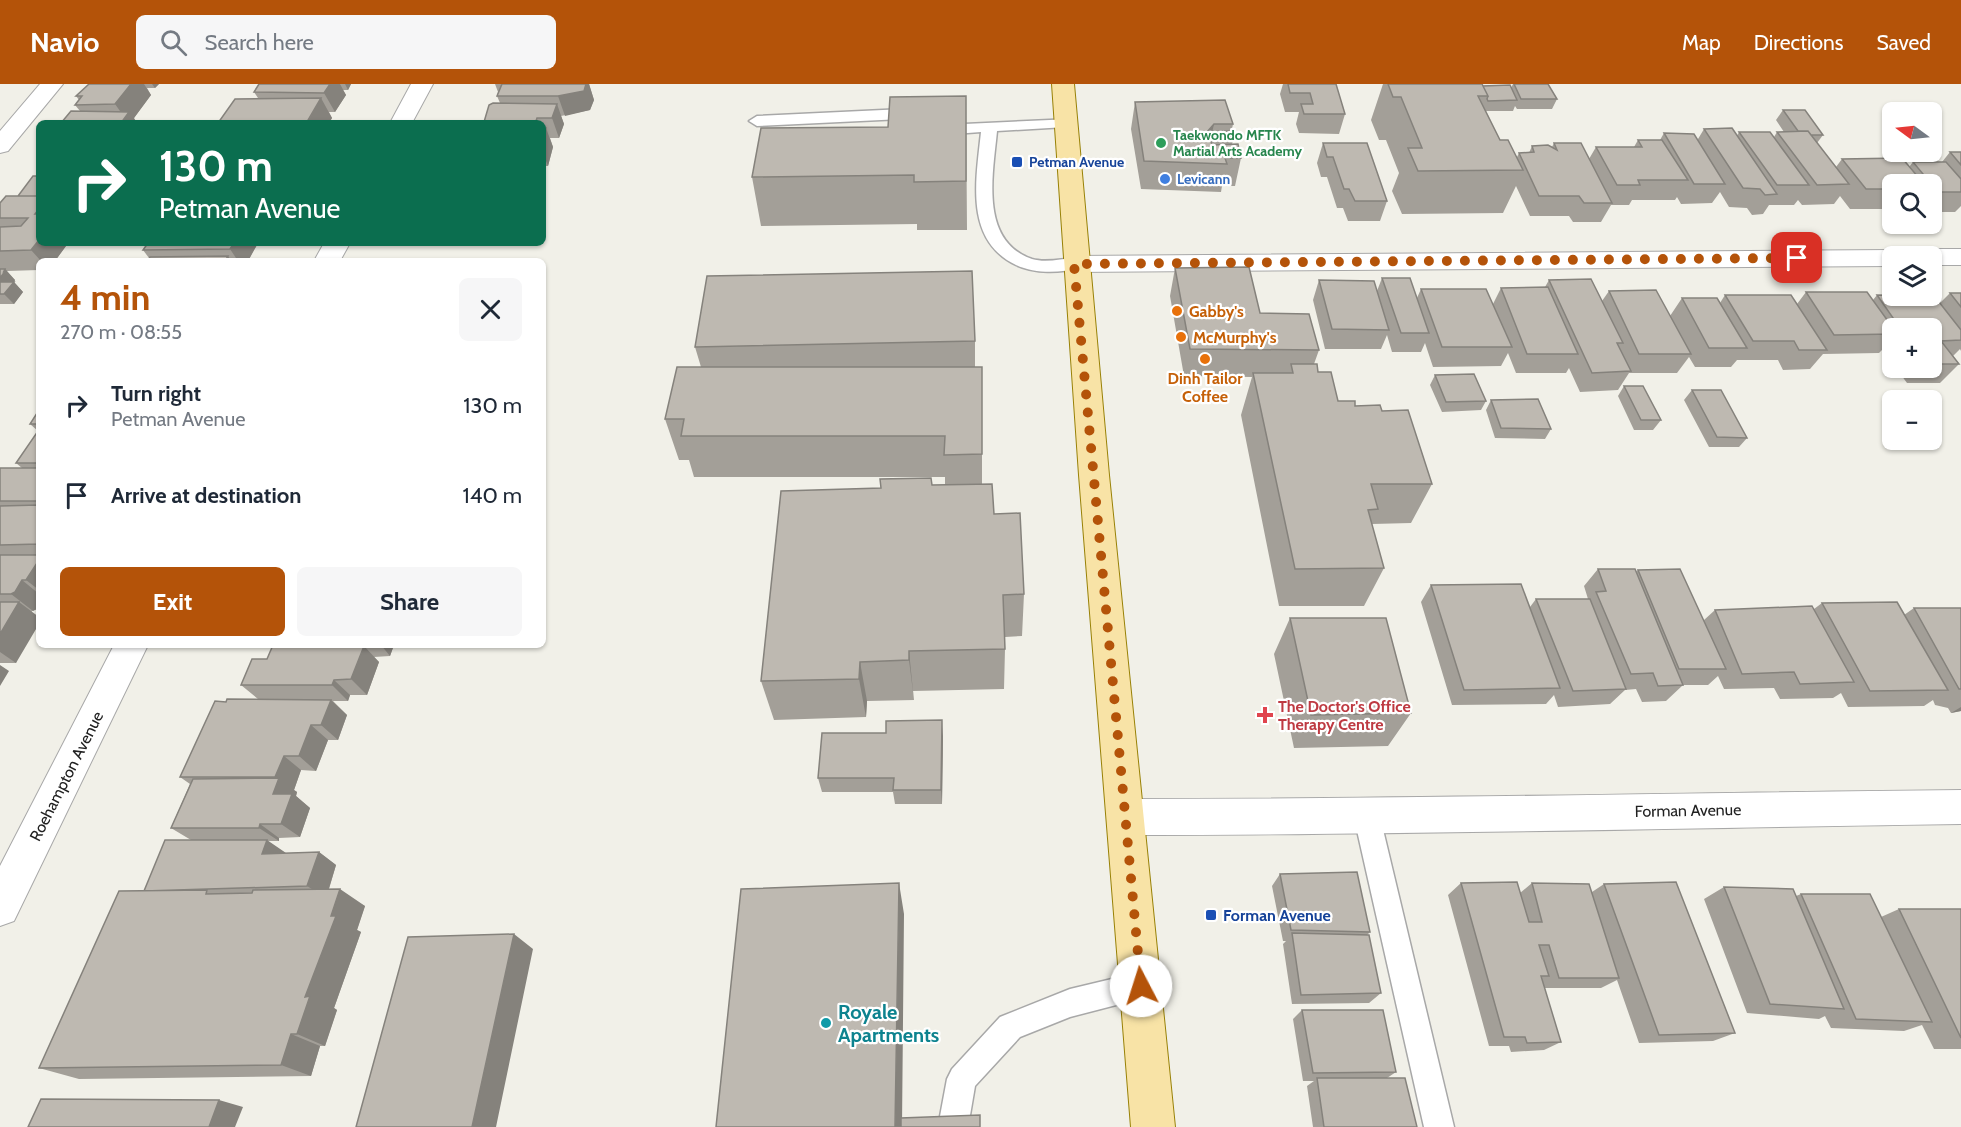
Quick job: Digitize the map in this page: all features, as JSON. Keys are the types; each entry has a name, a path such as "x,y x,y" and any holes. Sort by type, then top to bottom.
{"main road":[{"path":"1063,84 1074,264 1153,1127"}],"street":[{"path":"0,146 52,84"},
{"path":"403,120 422,84"},
{"path":"1942,257 1961,257"},
{"path":"1074,264 1882,258"},
{"name":"Roehampton Avenue","path":"0,907 130,648"},
{"name":"Forman Avenue","path":"1126,817 1367,817 1539,812 1961,807"}],"lane":[{"path":"757,120 904,114 941,130 1066,122"},
{"path":"989,128 983,194 989,233 1006,255 1030,265 1074,264"},
{"path":"1367,817 1439,1127"},
{"path":"953,1127 962,1079 1010,1027 1070,1003 1141,986"}],"building":[{"path":"89,84 131,84 115,104 75,105 82,96 76,96"},
{"path":"259,84 330,84 324,93 254,92"},
{"path":"502,84 586,84 584,91 558,96 497,96"},
{"path":"1288,84 1336,84 1345,114 1304,114 1301,104 1313,104 1310,93 1290,93"},
{"path":"1388,84 1482,84 1488,96 1478,96 1500,140 1508,140 1523,170 1418,171 1408,148 1422,148 1401,97 1393,97"},
{"path":"1514,84 1548,84 1557,99 1521,99"},
{"path":"1510,85 1517,100 1488,101 1483,86"},
{"path":"966,96 966,181 914,182 914,175 752,177 761,128 888,127 890,97"},
{"path":"321,98 308,120 220,120 235,99"},
{"path":"1225,100 1233,124 1214,124 1207,132 1230,131 1233,141 1211,141 1212,145 1238,144 1241,158 1225,158 1227,164 1144,161 1135,102"},
{"path":"493,103 557,104 552,118 537,118 536,120 485,120 489,105"},
{"path":"1783,110 1805,110 1823,135 1811,135 1808,131 1798,131"},
{"path":"71,111 129,112 123,120 64,120"},
{"path":"1732,128 1777,194 1765,195 1760,189 1743,188 1704,129"},
{"path":"1808,131 1849,184 1817,185 1777,132"},
{"path":"1739,132 1770,132 1809,185 1777,185"},
{"path":"1664,133 1694,134 1725,184 1694,184"},
{"path":"1638,140 1662,140 1688,180 1638,180 1640,185 1617,185 1596,147 1642,147"},
{"path":"1323,143 1367,143 1387,201 1355,201 1349,189 1344,189 1333,157 1327,157"},
{"path":"1554,143 1581,143 1612,203 1584,203 1579,196 1539,196 1519,153 1534,152 1532,146 1548,145 1557,150"},
{"path":"1950,152 1961,152 1961,165"},
{"path":"1882,158 1882,162 1905,162 1916,174 1882,174 1882,189 1866,189 1842,159"},
{"path":"1913,162 1946,162 1961,179 1961,192 1942,192 1942,174 1923,174"},
{"path":"33,176 36,176 36,196 18,196"},
{"path":"6,196 36,196 36,244 31,250 0,251 0,227 21,226 28,218 0,218 0,203"},
{"path":"146,246 232,246 230,249 143,250"},
{"path":"228,256 227,258 150,257"},
{"path":"1249,267 1260,313 1309,314 1319,350 1190,349 1175,268"},
{"path":"0,269 6,270 0,278"},
{"path":"972,271 975,341 695,347 707,276"},
{"path":"1382,278 1410,278 1429,333 1401,333"},
{"path":"1591,279 1623,343 1617,343 1631,371 1592,373 1549,280"},
{"path":"1319,280 1374,281 1389,330 1332,329"},
{"path":"0,282 14,282 4,294 0,294"},
{"path":"1548,287 1578,354 1527,354 1501,288"},
{"path":"1421,289 1486,289 1512,347 1442,347"},
{"path":"1656,290 1691,354 1639,354 1609,291"},
{"path":"1806,292 1867,292 1886,318 1882,318 1882,334 1834,335"},
{"path":"1950,293 1961,293 1961,307"},
{"path":"1725,295 1791,295 1827,350 1799,350 1794,341 1753,341"},
{"path":"1682,298 1717,298 1747,348 1709,348"},
{"path":"1885,306 1942,306 1961,330 1961,340 1942,341 1942,318 1893,318"},
{"path":"1942,342 1959,364 1942,364"},
{"path":"1291,364 1317,364 1318,372 1331,372 1338,401 1355,401 1355,406 1380,405 1382,411 1408,410 1432,484 1371,484 1378,509 1368,510 1384,568 1295,569 1253,373 1293,373"},
{"path":"677,367 982,367 982,454 944,455 945,436 681,436 684,419 665,419"},
{"path":"1474,374 1486,401 1446,402 1435,375"},
{"path":"1624,386 1643,386 1661,420 1641,420"},
{"path":"1692,390 1721,390 1747,438 1717,437"},
{"path":"1538,399 1551,429 1501,428 1491,400"},
{"path":"36,415 36,424 30,424"},
{"path":"36,434 36,463 16,463"},
{"path":"0,468 36,468 36,501 0,501"},
{"path":"931,478 932,485 992,484 994,514 1020,513 1024,594 1003,595 1005,649 909,651 909,660 860,662 859,679 761,681 781,491 881,488 880,479"},
{"path":"36,505 36,544 0,545 0,506"},
{"path":"0,555 36,555 36,565 15,592 0,594"},
{"path":"1598,569 1635,569 1683,685 1658,686 1653,673 1631,674 1596,592 1606,591"},
{"path":"1680,569 1726,669 1679,669 1638,570"},
{"path":"1521,584 1560,688 1464,690 1431,585"},
{"path":"1536,599 1590,599 1626,689 1573,691"},
{"path":"0,602 19,602 0,634"},
{"path":"1897,602 1948,690 1870,691 1822,603"},
{"path":"1812,606 1854,682 1800,684 1794,672 1742,674 1715,610"},
{"path":"1914,608 1961,608 1961,689 1959,689"},
{"path":"1290,618 1386,618 1411,713 1311,715"},
{"path":"272,648 363,648 351,679 334,680 332,685 241,685 252,659 267,659"},
{"path":"227,699 331,700 321,725 311,725 299,756 284,756 275,777 180,777 215,701 226,702"},
{"path":"942,720 941,790 893,790 894,778 818,778 822,733 886,733 886,721"},
{"path":"279,778 273,794 292,794 281,824 260,824 259,828 171,828 193,779"},
{"path":"165,840 267,840 262,854 319,852 307,886 144,891"},
{"path":"1357,872 1370,932 1291,930 1280,874"},
{"path":"1517,882 1529,922 1542,922 1532,883 1589,884 1619,978 1559,978 1549,945 1539,945 1549,976 1541,976 1561,1042 1527,1043 1525,1037 1504,1037 1461,883"},
{"path":"1676,882 1735,1033 1659,1035 1604,884"},
{"name":"Royale Apartments","path":"899,883 895,1127 716,1127 741,889"},
{"path":"1724,887 1793,889 1844,1009 1770,1004"},
{"path":"340,889 331,916 336,916 305,997 310,996 297,1034 291,1034 281,1065 39,1068 119,891 207,890 206,894 252,893 253,890"},
{"path":"1801,894 1870,894 1932,1022 1856,1019"},
{"path":"1899,909 1961,909 1961,1038"},
{"path":"1292,933 1369,935 1381,993 1301,995"},
{"path":"514,934 472,1127 356,1127 408,937"},
{"path":"1302,1010 1383,1010 1396,1072 1313,1073"},
{"path":"1317,1078 1405,1078 1417,1127 1324,1127"},
{"path":"41,1099 219,1100 209,1127 28,1127"},
{"path":"980,1115 980,1127 901,1127 901,1118"}],"place":[{"name":"Taekwondo MFTK Martial Arts Academy","path":"1161,143"},
{"name":"Petman Avenue","path":"1017,162"},
{"name":"Levicann","path":"1165,179"},
{"name":"Gabby's","path":"1177,311"},
{"name":"McMurphy's","path":"1181,337"},
{"name":"Dinh Tailor Coffee","path":"1205,359"},
{"name":"The Doctor's Office Therapy Centre","path":"1265,715"},
{"name":"Forman Avenue","path":"1211,915"},
{"name":"Royale Apartments","path":"826,1023"}],"route":[{"path":"1141,986 1074,264 1797,258"}]}
